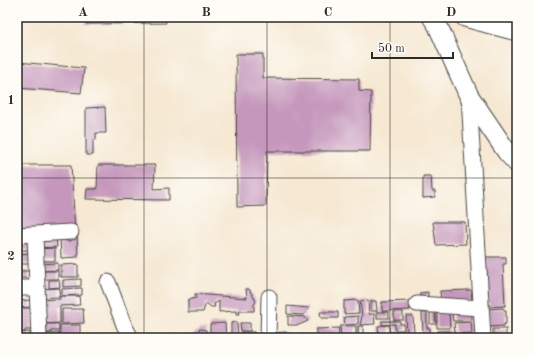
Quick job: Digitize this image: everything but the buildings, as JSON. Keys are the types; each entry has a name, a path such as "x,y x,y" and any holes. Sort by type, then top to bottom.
{"main road":[{"path":"432,17 438,24 469,96 507,152 517,163"},
{"path":"465,17 517,31"}],"street":[{"path":"469,96 483,338"},
{"path":"17,235 71,232"},
{"path":"35,235 39,338"},
{"path":"108,282 124,325 131,338"},
{"path":"17,288 36,288"},
{"path":"268,338 269,297"},
{"path":"417,304 481,308"}]}
